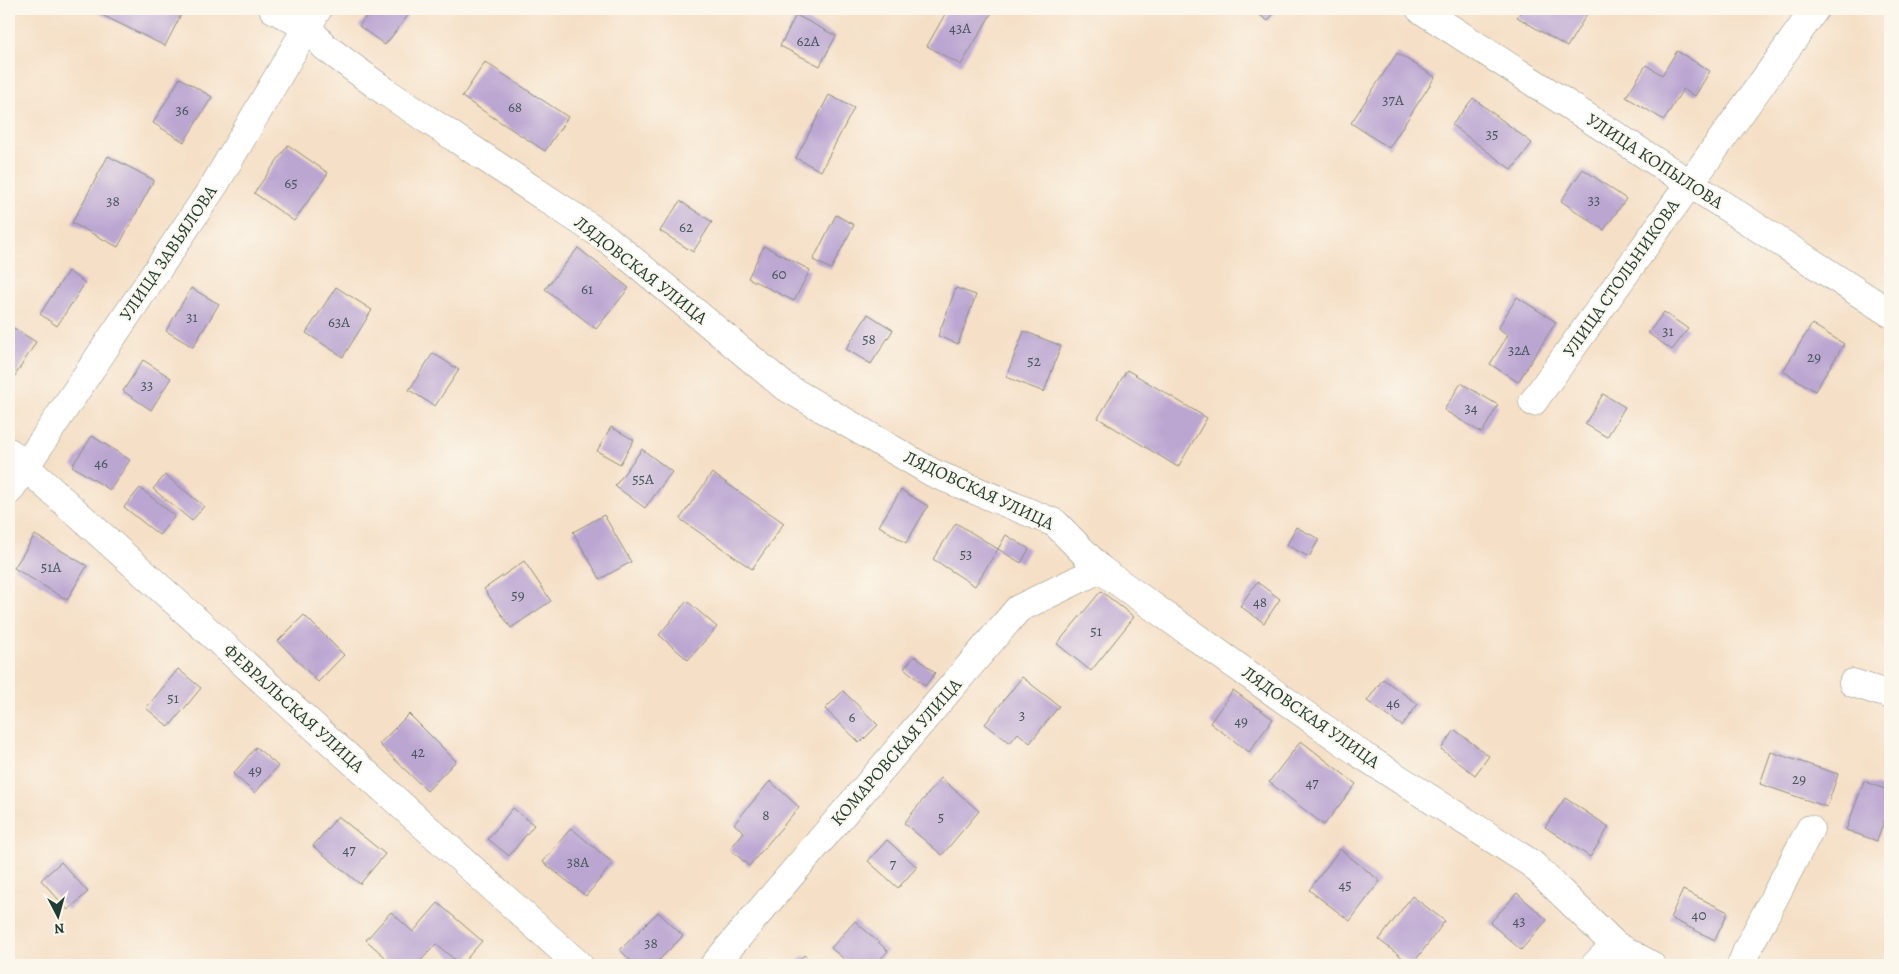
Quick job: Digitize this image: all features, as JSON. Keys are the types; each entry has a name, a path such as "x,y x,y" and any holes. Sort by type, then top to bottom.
{"street":[{"name":"ЛЯДОВСКАЯ УЛИЦА","path":"273,9 312,18 325,47 386,92 606,238 784,386 933,472 1055,523 1100,569 1362,755 1532,864 1615,945 1651,965"},
{"name":"УЛИЦА КОПЫЛОВА","path":"1420,9 1890,313"},
{"name":"УЛИЦА СТОЛЬНИКОВА","path":"1534,402 1815,9"},
{"name":"УЛИЦА ЗАВЬЯЛОВА","path":"9,491 17,459 215,184 312,18"},
{"name":"ФЕВРАЛЬСКАЯ УЛИЦА","path":"17,459 579,965"},
{"name":"КОМАРОВСКАЯ УЛИЦА","path":"714,965 1018,609 1100,569"},
{"path":"1853,683 1890,694"},
{"path":"1741,965 1810,829"},
{"path":"1596,965 1615,945"}],"building":[{"path":"90,9 178,9 183,11 165,46"},
{"path":"372,9 413,9 385,45 359,26"},
{"path":"948,9 990,9 993,11 961,65 927,46"},
{"path":"1251,9 1277,9 1268,21"},
{"path":"1523,9 1590,9 1567,47 1517,17"},
{"path":"796,15 836,36 820,66 780,46"},
{"path":"1677,51 1710,71 1695,96 1683,89 1664,120 1626,97 1646,65 1662,75"},
{"path":"1397,53 1435,77 1389,148 1351,123"},
{"path":"485,62 568,117 545,151 462,97"},
{"path":"180,78 212,97 184,142 153,123"},
{"path":"829,95 854,108 821,171 796,158"},
{"path":"1473,98 1532,143 1512,170 1452,125"},
{"path":"288,145 328,173 294,221 254,193"},
{"path":"108,156 154,180 118,247 72,223"},
{"path":"1583,169 1626,199 1604,230 1561,201"},
{"path":"680,201 712,222 693,252 660,231"},
{"path":"836,215 854,225 831,269 813,260"},
{"path":"764,246 810,270 794,301 748,278"},
{"path":"578,248 629,288 596,329 545,289"},
{"path":"68,271 85,283 57,326 40,314"},
{"path":"336,287 372,310 343,357 306,333"},
{"path":"191,288 219,304 193,347 166,331"},
{"path":"956,288 976,295 958,344 938,336"},
{"path":"1517,297 1556,322 1518,382 1490,364 1508,335 1498,328"},
{"path":"1664,312 1688,329 1672,350 1648,333"},
{"path":"868,314 893,330 871,364 846,349"},
{"path":"1812,324 1844,344 1815,391 1783,371"},
{"path":"9,325 36,342 13,379 9,377"},
{"path":"1024,331 1061,346 1044,392 1006,377"},
{"path":"433,353 459,370 435,406 409,390"},
{"path":"143,360 171,378 151,410 123,391"},
{"path":"1127,370 1207,418 1178,467 1098,418"},
{"path":"1461,383 1498,405 1482,433 1444,410"},
{"path":"1603,394 1625,407 1607,437 1585,424"},
{"path":"611,427 634,440 620,464 597,451"},
{"path":"92,436 130,460 110,490 72,466"},
{"path":"642,449 672,472 645,508 615,486"},
{"path":"712,473 784,523 752,569 680,519"},
{"path":"165,475 204,506 192,521 153,489"},
{"path":"140,488 175,516 159,535 124,507"},
{"path":"901,490 928,506 906,543 879,526"},
{"path":"604,515 631,562 600,579 573,532"},
{"path":"956,523 998,549 975,586 933,559"},
{"path":"1296,527 1319,539 1309,557 1287,545"},
{"path":"35,535 87,566 67,600 14,568"},
{"path":"1006,535 1029,549 1021,563 998,549"},
{"path":"524,561 551,601 511,628 484,589"},
{"path":"1257,582 1280,599 1264,623 1240,606"},
{"path":"1101,591 1134,617 1091,671 1057,644"},
{"path":"687,601 717,627 688,660 659,635"},
{"path":"304,615 344,655 318,682 278,641"},
{"path":"915,656 935,673 925,686 904,668"},
{"path":"178,669 201,688 169,727 146,708"},
{"path":"1022,677 1059,706 1030,743 1018,733 1010,743 985,724"},
{"path":"1383,679 1418,704 1402,726 1367,701"},
{"path":"1233,690 1273,719 1249,752 1210,723"},
{"path":"843,691 878,725 860,743 825,709"},
{"path":"409,714 456,761 427,791 379,744"},
{"path":"1455,730 1489,756 1475,775 1441,749"},
{"path":"1301,741 1356,784 1324,825 1269,782"},
{"path":"256,747 278,766 255,793 233,774"},
{"path":"1771,752 1838,774 1827,807 1760,784"},
{"path":"941,778 979,811 942,855 904,823"},
{"path":"770,781 799,807 749,866 730,849 744,832 734,824"},
{"path":"1864,781 1890,791 1890,805 1877,841 1846,830"},
{"path":"1565,798 1609,827 1590,857 1545,827"},
{"path":"513,808 534,825 509,856 488,839"},
{"path":"338,816 385,854 360,884 313,846"},
{"path":"571,828 613,863 586,896 543,862"},
{"path":"887,840 917,867 898,888 868,861"},
{"path":"1340,849 1380,881 1350,921 1309,890"},
{"path":"61,862 88,892 68,910 41,880"},
{"path":"1683,890 1728,912 1715,940 1670,918"},
{"path":"1517,893 1547,920 1521,950 1490,923"},
{"path":"1412,896 1445,921 1412,965 1379,940"},
{"path":"438,903 482,941 461,965 436,944 417,965 394,965 366,940 391,912 413,932"},
{"path":"658,912 683,936 654,965 635,965 620,950"},
{"path":"855,921 888,951 875,965 851,965 831,948"},
{"path":"804,955 815,965 794,965"}]}
